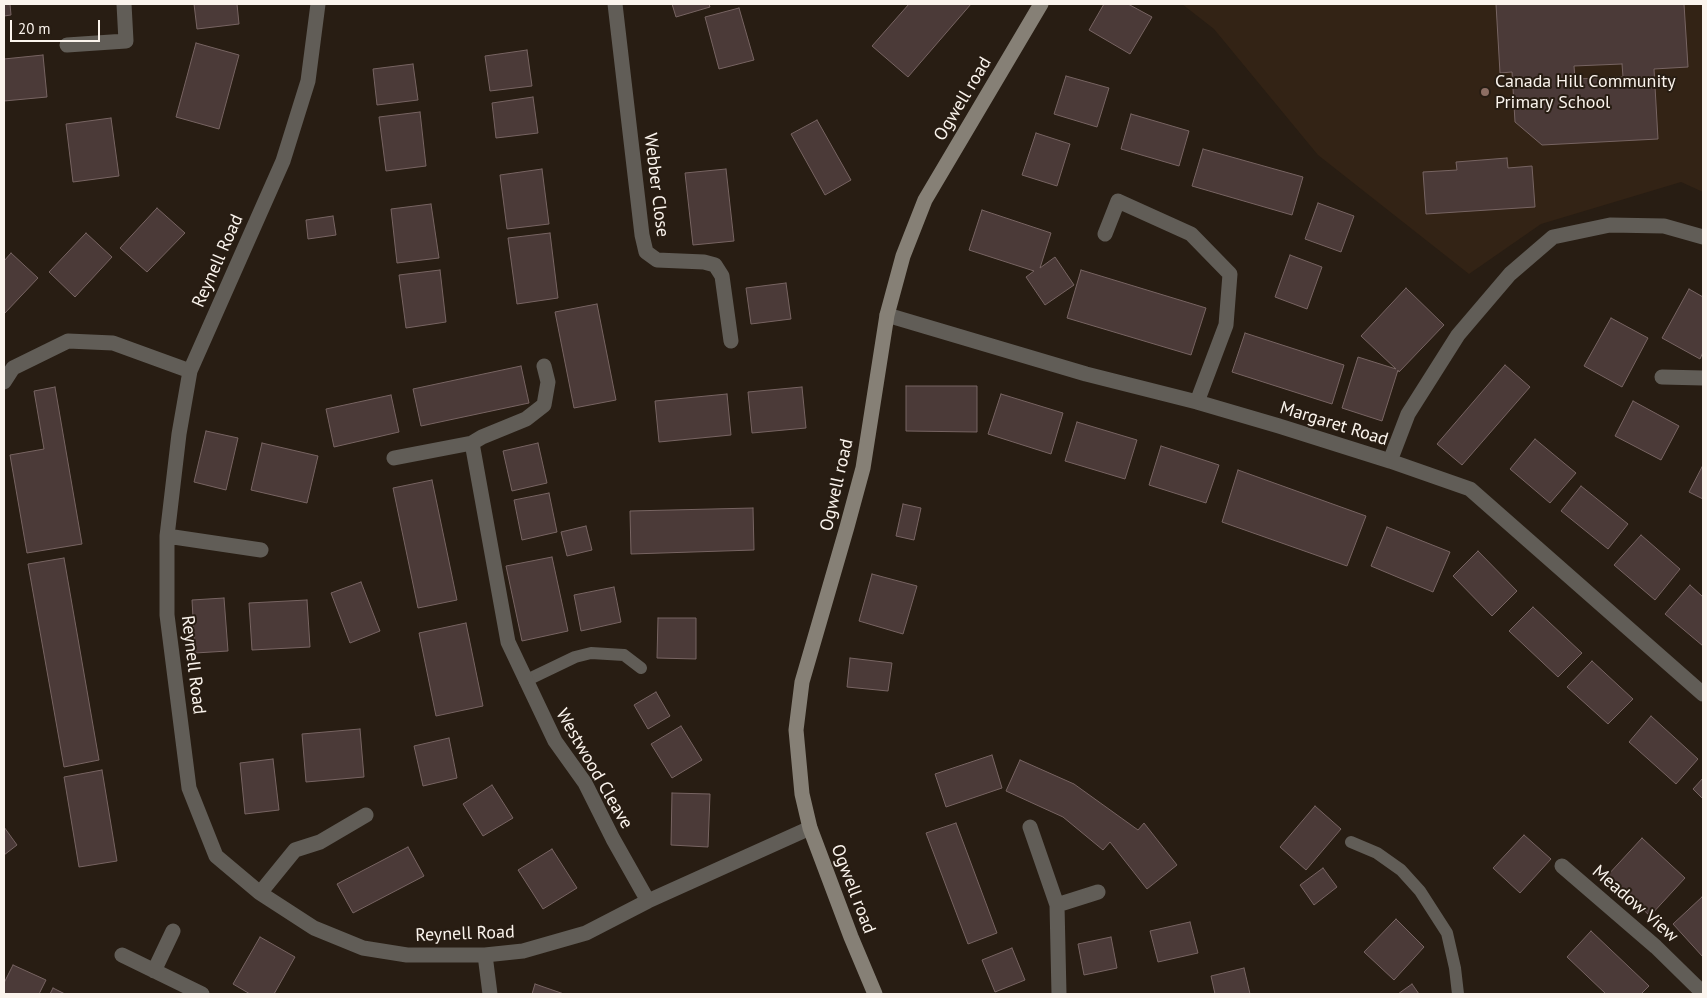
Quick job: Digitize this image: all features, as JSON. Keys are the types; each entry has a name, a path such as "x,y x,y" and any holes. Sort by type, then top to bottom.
{"street":[{"path":"67,45 126,40 124,4"},
{"name":"Reynell Road","path":"318,4 308,81 283,161 190,371 179,434 166,536 166,615 189,788 216,856 260,893 314,928 363,948 407,955 485,955 523,951 586,933 648,901 810,828"},
{"name":"Webber Close","path":"615,4 642,235 646,252 657,260 704,262 715,265 722,276 731,341"},
{"name":"Ogwell road","path":"875,994 851,937 810,828 802,794 796,730 802,682 863,468 887,315 903,256 925,200 1041,4"},
{"path":"1105,234 1118,201 1191,234 1230,274 1226,326 1197,402"},
{"path":"1390,461 1408,414 1458,335 1510,274 1553,237 1610,225 1664,226 1703,237"},
{"name":"Margaret Road","path":"887,315 1086,374 1197,402 1390,461 1470,490 1703,694"},
{"path":"4,382 13,368 68,340 113,343 190,371"},
{"path":"394,458 472,443 526,419 544,406 548,382 544,366"},
{"path":"1662,377 1703,378"},
{"name":"Westwood Cleave","path":"472,443 508,642 555,741 585,783 613,839 648,901"},
{"path":"166,536 262,550"},
{"path":"260,893 295,850 320,842 366,815"},
{"path":"1030,827 1057,905 1059,994"},
{"name":"Meadow View","path":"1562,866 1656,947 1703,993"},
{"path":"1057,905 1098,892"},
{"path":"154,971 173,931"},
{"path":"122,955 202,994"},
{"path":"485,955 490,994"}],"lane":[{"path":"525,681 575,657 591,653 624,655 641,668"},
{"path":"1351,842 1377,853 1401,870 1420,891 1446,933 1455,968 1458,994"}],"shaded area":[{"name":"Canada Hill Community Primary School","path":"1182,4 1703,4 1703,192 1681,182 1541,224 1469,274 1318,155 1214,29"}],"building":[{"path":"4,4 10,4 11,15 4,16"},
{"path":"194,4 237,4 239,24 197,29"},
{"path":"672,4 709,4 710,7 676,17"},
{"path":"909,4 971,4 908,77 872,46"},
{"path":"1104,4 1128,4 1152,17 1130,54 1089,30"},
{"path":"1496,4 1684,4 1688,67 1654,69 1658,139 1542,145 1515,122 1512,72 1500,73","holes":["1622,64 1623,77 1575,79 1574,66"]},
{"path":"739,8 754,60 719,69 705,17"},
{"path":"196,43 239,55 219,129 176,117"},
{"path":"527,50 532,86 490,91 485,56"},
{"path":"43,55 47,97 4,101 4,59"},
{"path":"413,64 418,100 377,105 373,69"},
{"path":"1066,76 1109,88 1097,127 1054,114"},
{"path":"533,97 538,133 496,138 492,103"},
{"path":"420,112 426,166 386,171 379,117"},
{"path":"1131,114 1189,131 1179,166 1121,149"},
{"path":"111,118 119,176 73,182 66,124"},
{"path":"817,120 851,180 825,195 791,134"},
{"path":"1036,133 1070,144 1057,186 1022,175"},
{"path":"1203,149 1303,177 1292,215 1192,186"},
{"path":"1507,158 1508,168 1532,166 1535,207 1426,214 1423,172 1457,170 1456,162"},
{"path":"542,169 549,224 507,229 500,175"},
{"path":"726,169 734,241 693,245 685,173"},
{"path":"1318,203 1354,216 1341,252 1305,239"},
{"path":"431,204 439,258 397,263 391,209"},
{"path":"157,208 185,233 147,272 120,248"},
{"path":"982,210 1051,233 1040,268 1055,257 1074,285 1045,305 1026,277 1034,271 969,250"},
{"path":"333,216 336,235 308,239 306,220"},
{"path":"86,233 112,257 75,297 49,272"},
{"path":"550,233 558,298 517,304 508,238"},
{"path":"11,253 38,278 4,314 4,261"},
{"path":"1290,255 1322,267 1307,309 1275,297"},
{"path":"440,270 446,322 406,328 399,275"},
{"path":"1081,270 1206,308 1191,355 1067,318"},
{"path":"786,283 791,319 751,324 746,288"},
{"path":"1406,288 1444,325 1399,372 1398,370 1382,421 1342,408 1358,357 1396,369 1361,336"},
{"path":"1689,289 1703,297 1703,352 1700,359 1662,338"},
{"path":"597,304 616,400 574,408 555,312"},
{"path":"1611,318 1648,338 1622,387 1584,366"},
{"path":"1245,333 1344,365 1332,404 1232,372"},
{"path":"1505,365 1530,387 1462,465 1437,444"},
{"path":"521,366 529,403 421,426 413,389"},
{"path":"906,386 977,386 977,432 906,431"},
{"path":"55,387 82,544 27,553 10,455 44,449 34,391"},
{"path":"802,387 806,428 752,433 748,392"},
{"path":"727,394 731,435 659,442 655,401"},
{"path":"1001,394 1063,413 1051,454 988,434"},
{"path":"391,395 399,432 334,447 326,409"},
{"path":"1633,401 1679,426 1661,460 1615,436"},
{"path":"1077,422 1137,440 1125,479 1065,461"},
{"path":"206,431 238,438 226,490 194,482"},
{"path":"1535,439 1576,473 1550,503 1510,469"},
{"path":"262,443 318,456 307,503 251,490"},
{"path":"538,443 547,483 512,491 503,451"},
{"path":"1161,446 1219,465 1206,503 1149,485"},
{"path":"1703,465 1703,499 1689,492"},
{"path":"1238,470 1366,516 1347,566 1222,522"},
{"path":"432,480 457,600 418,608 393,488"},
{"path":"1581,486 1628,524 1608,549 1561,511"},
{"path":"549,493 557,532 522,540 514,500"},
{"path":"903,504 921,508 914,540 896,536"},
{"path":"753,508 754,550 631,554 630,511"},
{"path":"586,526 592,550 567,556 561,532"},
{"path":"1387,527 1450,552 1433,592 1371,566"},
{"path":"1641,535 1680,569 1655,600 1614,565"},
{"path":"1478,551 1517,591 1492,616 1453,576"},
{"path":"552,557 568,631 522,641 506,566"},
{"path":"64,558 99,760 64,767 28,564"},
{"path":"872,574 917,586 903,634 859,621"},
{"path":"361,582 380,631 350,643 331,593"},
{"path":"1690,585 1703,597 1703,646 1665,614"},
{"path":"614,587 621,622 581,631 574,595"},
{"path":"224,598 228,651 195,653 192,600"},
{"path":"307,600 310,647 252,650 249,603"},
{"path":"1533,607 1582,653 1558,677 1509,631"},
{"path":"658,618 696,618 696,659 657,658"},
{"path":"466,623 483,706 436,716 419,633"},
{"path":"850,658 892,663 888,691 847,687"},
{"path":"1592,661 1633,699 1608,724 1567,687"},
{"path":"656,692 670,716 648,729 634,705"},
{"path":"1651,716 1698,759 1676,784 1629,742"},
{"path":"681,726 702,760 672,778 651,744"},
{"path":"360,729 364,777 306,782 302,734"},
{"path":"449,738 457,778 423,786 414,746"},
{"path":"992,755 1002,788 946,807 935,774"},
{"path":"273,759 279,810 245,814 240,763"},
{"path":"1020,760 1074,784 1138,830 1144,823 1177,865 1147,889 1110,842 1103,850 1063,817 1006,791"},
{"path":"102,770 117,861 79,867 64,777"},
{"path":"1703,778 1703,799 1693,789"},
{"path":"492,785 513,818 483,836 463,804"},
{"path":"672,793 710,794 708,847 671,845"},
{"path":"1315,806 1341,829 1306,870 1280,847"},
{"path":"956,823 997,933 968,944 926,833"},
{"path":"4,827 17,845 4,855"},
{"path":"1524,835 1551,859 1520,893 1493,868"},
{"path":"1642,838 1685,878 1650,916 1607,876"},
{"path":"408,847 424,876 353,913 337,884"},
{"path":"552,849 577,888 543,909 518,870"},
{"path":"1323,868 1337,887 1314,905 1300,885"},
{"path":"1703,898 1703,957 1673,924"},
{"path":"1396,919 1424,947 1394,980 1364,952"},
{"path":"1190,922 1198,953 1158,962 1150,931"},
{"path":"1591,931 1649,986 1641,994 1606,994 1567,957"},
{"path":"260,937 295,957 274,994 250,994 233,984"},
{"path":"1111,937 1117,968 1084,975 1078,944"},
{"path":"1012,948 1025,980 995,992 982,960"},
{"path":"13,965 46,980 39,994 4,994 4,983"},
{"path":"1244,968 1250,994 1215,994 1211,976"},
{"path":"535,984 564,994 532,994"},
{"path":"1412,984 1419,994 1398,994"},
{"path":"53,988 65,994 50,994"}],"place":[{"name":"Canada Hill Community Primary School","path":"1485,92"}]}
